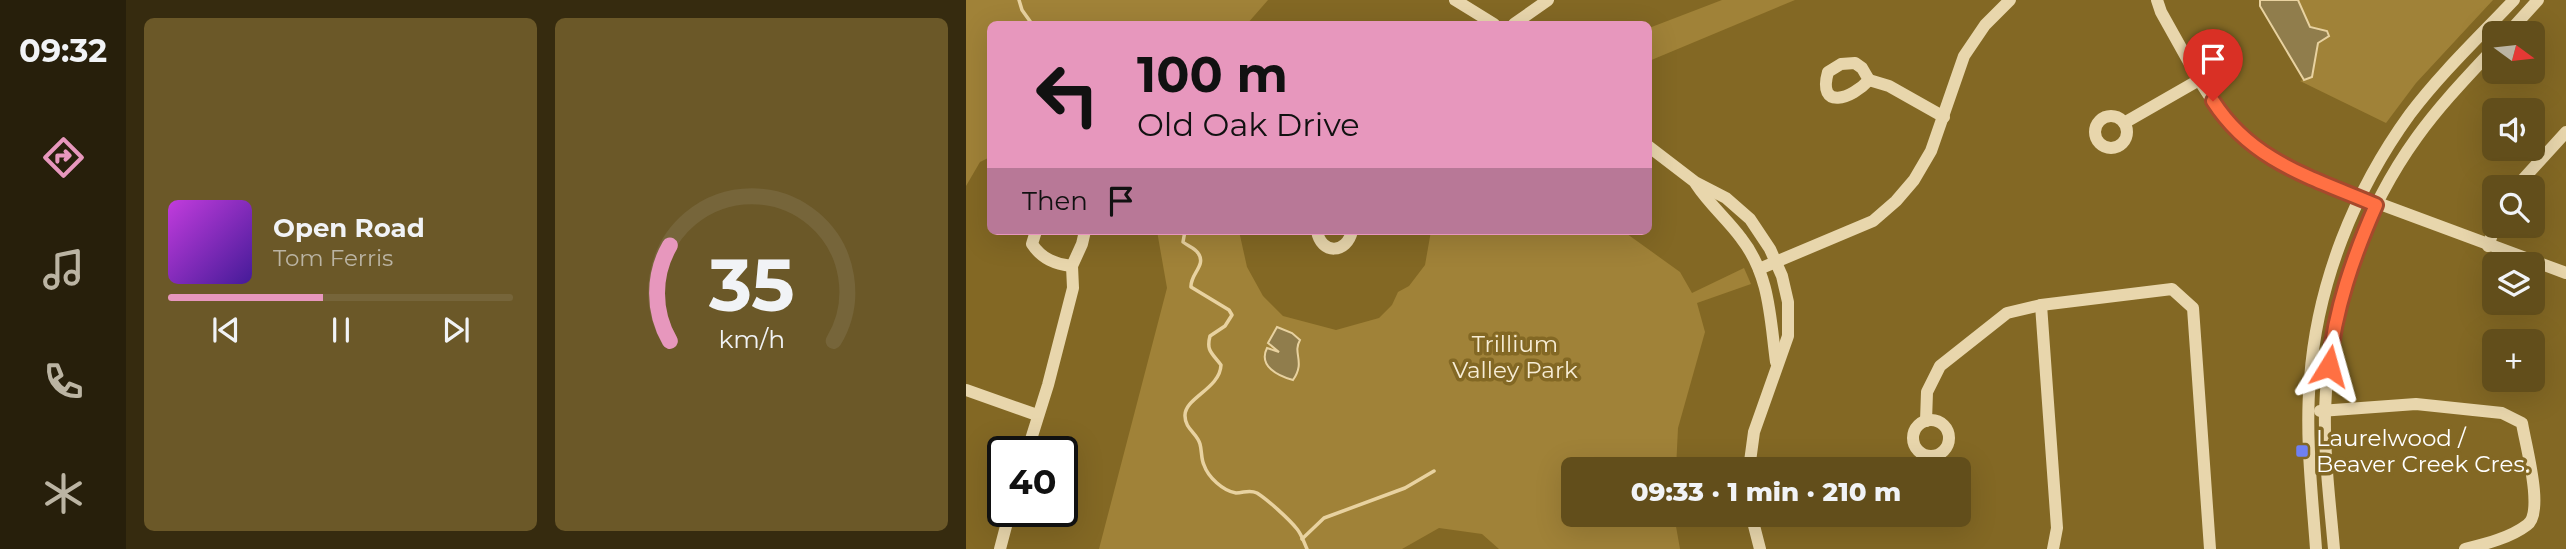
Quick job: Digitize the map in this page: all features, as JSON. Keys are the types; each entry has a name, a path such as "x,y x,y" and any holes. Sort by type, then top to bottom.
{"street":[{"path":"1455,0 1489,21"},
{"path":"1518,21 1548,0"},
{"path":"1759,269 1873,221 1896,201 1914,180 1931,151 1964,57 1985,25 2010,0"},
{"path":"2157,0 2199,80 2227,123 2258,151 2310,178 2376,205 2566,273"},
{"path":"2316,549 2309,452 2313,351 2325,293 2359,197 2412,112 2514,0"},
{"path":"2519,21 2538,0"},
{"path":"2334,549 2325,411 2331,348 2343,290 2358,245 2394,170 2417,136 2482,61"},
{"path":"1869,80 1889,86 1944,117"},
{"path":"2124,123 2199,80"},
{"path":"2527,175 2566,132"},
{"path":"1652,149 1695,182 1726,198 1750,219 1777,262 1788,302 1788,336 1754,432 1751,457"},
{"path":"1695,182 1708,202 1741,238 1759,269 1771,314 1776,366"},
{"path":"1035,235 1032,244 1042,257 1072,266"},
{"path":"1031,436 1048,385 1073,288 1072,266 1084,235"},
{"path":"1319,235 1323,244 1330,248 1339,248 1350,240 1351,235"},
{"path":"2488,246 2491,238"},
{"path":"1926,421 1927,392 1940,366 2007,313 2041,305 2172,289 2193,308 2210,549"},
{"path":"2041,305 2057,528 2053,549"},
{"path":"966,390 1037,415"},
{"path":"2309,411 2416,404 2502,412 2522,423 2536,503 2533,520 2528,525 2488,543 2465,549"},
{"path":"1000,549 1006,527"},
{"path":"1754,527 1760,549"}],"green space":[{"path":"966,0 1268,0 1250,21 987,21 987,158 980,162 966,186"},
{"path":"1722,0 1795,0 1652,60 1652,27"},
{"path":"2298,0 2493,0 2416,83 2386,123 2300,81 2312,77 2318,43 2327,31 2310,27"},
{"name":"Trillium Valley Park","path":"1158,235 1240,235 1247,267 1263,296 1283,316 1336,330 1379,318 1392,305 1398,292 1409,286 1425,265 1430,235 1629,235 1680,272 1692,293 1744,268 1751,284 1697,303 1705,332 1678,428 1677,457 1561,457 1561,527 1676,527 1680,549 1499,549 1482,534 1439,528 1402,549 1099,549 1167,288"}],"shaded area":[{"path":"2260,0 2298,0 2310,27 2327,31 2329,36 2318,43 2312,77 2304,80 2260,6"},
{"path":"1277,327 1292,333 1300,340 1297,349 1299,363 1293,380 1276,373 1265,360 1267,348 1279,352 1268,343"}],"waterway":[{"path":"1019,0 1030,21"},
{"path":"1184,235 1183,242 1198,253 1201,262 1191,287 1229,310 1232,315 1225,326 1210,336 1209,349 1221,365 1219,373 1215,381 1186,410 1187,424 1198,440 1203,463 1212,479 1231,492 1251,491 1262,496 1297,529 1307,549"},
{"path":"1302,539 1324,518 1405,488 1434,471"}],"place":[{"name":"Laurelwood / Beaver Creek Cres.","path":"2302,451"}],"route":[{"path":"2213,101 2227,123 2258,151 2310,178 2376,205 2358,245 2343,290 2329,366"}]}
